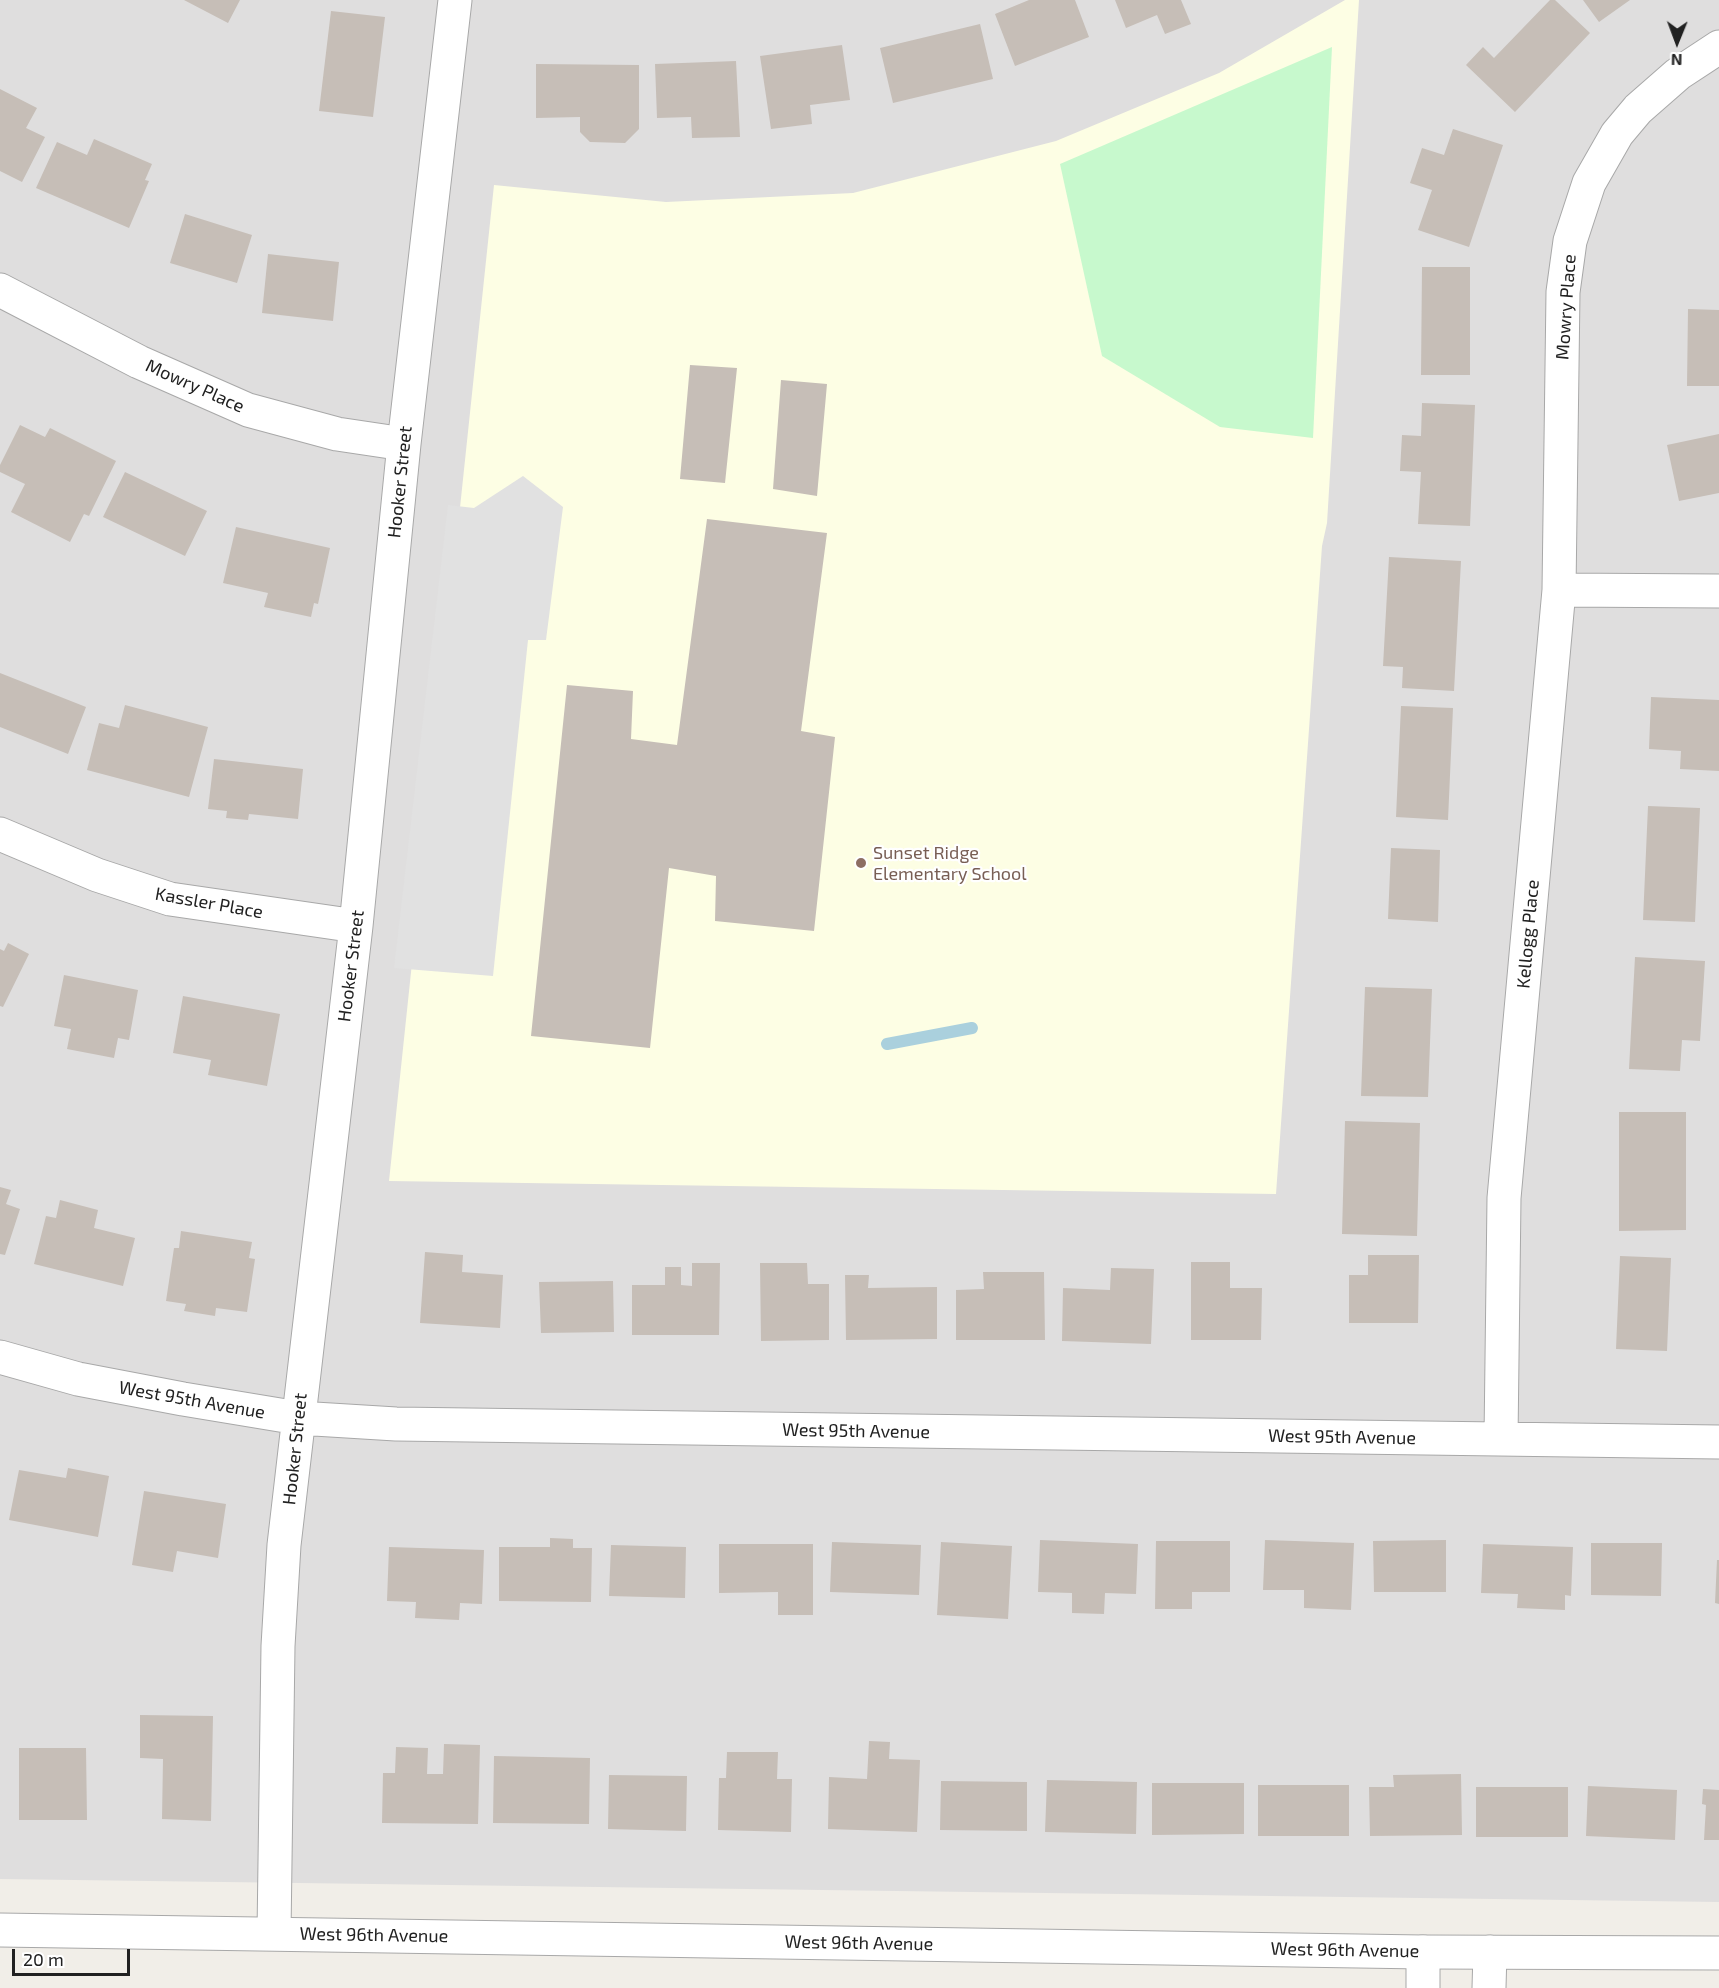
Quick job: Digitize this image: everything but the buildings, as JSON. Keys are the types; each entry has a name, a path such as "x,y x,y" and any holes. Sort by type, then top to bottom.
{"street":[{"name":"Hooker Street","path":"274,1934 278,1646 284,1545 356,926 404,444 455,0"},
{"name":"Mowry Place","path":"1559,590 1563,292 1570,241 1589,183 1617,134 1638,109 1678,74 1719,47"},
{"name":"Mowry Place","path":"0,290 139,362 248,411 337,434 404,444"},
{"path":"1559,590 1719,591"},
{"name":"Kellogg Place","path":"1501,1439 1504,1198 1559,590"},
{"name":"Kassler Place","path":"0,834 97,875 170,900 356,926"},
{"name":"West 95th Avenue","path":"0,1357 78,1379 183,1399 298,1418 396,1424 1719,1442"},
{"name":"West 96th Avenue","path":"0,1929 1423,1952 1719,1953"},
{"path":"1423,1952 1423,1988"},
{"path":"1489,1988 1490,1952"}],"shaded area":[{"path":"0,0 1719,0 1719,1902 0,1879"},
{"name":"Sunset Ridge Elementary School","path":"1345,0 1359,0 1327,523 1322,546 1276,1194 389,1181 494,185 666,202 853,193 1056,141 1219,73"},
{"path":"523,476 563,507 546,640 528,640 493,976 394,968 448,505 474,508"}],"green space":[{"path":"1332,47 1313,438 1220,427 1102,356 1060,164"}],"waterway":[{"path":"887,1044 972,1028"}],"place":[{"name":"Sunset Ridge Elementary School","path":"861,863"}]}
